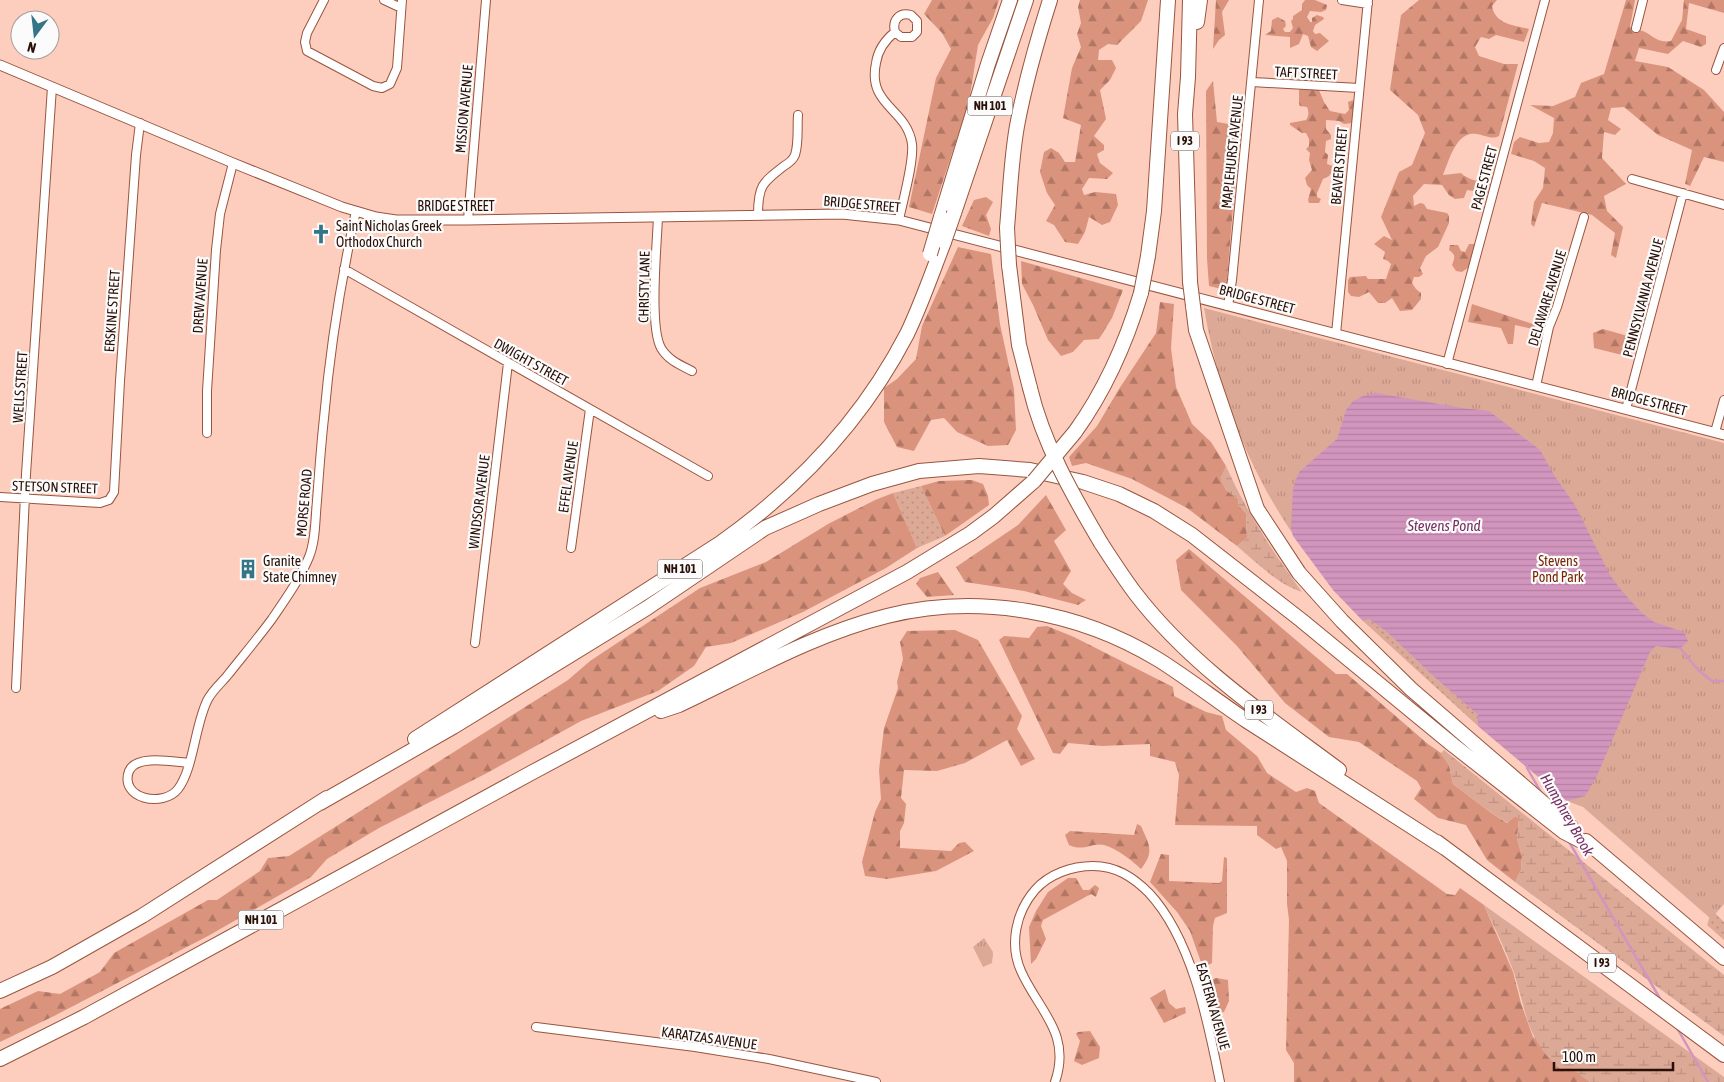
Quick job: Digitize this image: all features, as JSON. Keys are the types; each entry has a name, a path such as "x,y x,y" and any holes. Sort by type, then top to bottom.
{"highway":[{"path":"918,309 930,254 948,215 988,64 1010,0"},
{"name":"NH 101","path":"0,991 52,967 142,916 320,803 380,762 719,544 795,483 828,449 857,412 885,370 918,309 944,242 948,215 1026,0"},
{"name":"I 93","path":"1050,0 1033,57 1017,127 1011,172 1008,228 1009,265 1019,345 1034,406 1065,480 1101,543 1136,594 1160,622 1193,655 1243,697 1724,1055"},
{"name":"NH 101","path":"0,1059 93,1012 940,553 994,516 1034,482 1092,408 1120,354 1141,292 1154,211 1168,0"},
{"name":"I 93","path":"1190,0 1185,114 1190,282 1196,330 1257,509 1299,573 1342,621 1411,689 1724,958"},
{"path":"1188,77 1200,0"},
{"path":"320,803 453,727 630,618 765,528 819,504 872,484 918,472 979,466 1030,470 1083,482 1119,494 1154,511 1192,535 1224,559 1564,832 1593,847"},
{"path":"631,720 680,705 807,644 851,626 887,616 924,609 962,606 999,607 1036,613 1091,628 1108,634 1158,660 1231,710 1445,848"}],"street":[{"path":"324,0 305,42 307,51 373,86 382,88 390,84 397,68 401,4 384,0"},
{"name":"MISSION AVENUE","path":"468,220 486,0"},
{"name":"MAPLEHURST AVENUE","path":"1228,306 1260,0"},
{"path":"1342,0 1368,2"},
{"name":"PAGE STREET","path":"1447,364 1545,0"},
{"path":"1636,28 1643,0"},
{"name":"BEAVER STREET","path":"1336,334 1368,2"},
{"path":"895,32 886,39 881,48 877,57 874,76 878,94 905,125 912,143 899,220"},
{"path":"1716,70 1724,48"},
{"name":"BRIDGE STREET","path":"0,65 233,163 356,212 376,217 396,220 468,220 842,214 899,220 1720,434"},
{"name":"TAFT STREET","path":"1252,82 1359,88"},
{"name":"WELLS STREET","path":"16,688 52,87"},
{"path":"758,215 759,199 763,184 789,163 795,155 798,115"},
{"name":"ERSKINE STREET","path":"109,500 114,492 120,371 140,123"},
{"name":"DREW AVENUE","path":"207,433 207,391 216,250 220,214 233,163"},
{"path":"1632,179 1724,205"},
{"name":"PENNSYLVANIA AVENUE","path":"1626,409 1683,193"},
{"name":"MORSE ROAD","path":"189,762 146,760 136,762 130,768 129,786 135,793 144,798 163,798 171,795 178,789 183,781 189,762 207,701 271,620 310,556 316,519 330,360 344,269 356,212"},
{"name":"CHRISTY LANE","path":"658,217 655,329 661,348 667,356 692,371"},
{"name":"DELAWARE AVENUE","path":"1536,386 1549,327 1557,307 1584,217"},
{"name":"DWIGHT STREET","path":"344,269 708,476"},
{"name":"WINDSOR AVENUE","path":"476,643 508,363"},
{"path":"1720,434 1724,400"},
{"name":"EFFEL AVENUE","path":"571,548 590,409"},
{"name":"STETSON STREET","path":"0,497 90,503 100,503 109,500"},
{"name":"EASTERN AVENUE","path":"1055,1082 1059,1059 1057,1040 1050,1021 1025,980 1018,964 1016,928 1026,903 1044,882 1066,870 1095,866 1114,869 1132,878 1152,896 1168,920 1195,977 1220,1082"},
{"name":"KARATZAS AVENUE","path":"536,1027 695,1047 876,1082"}],"green space":[{"path":"932,0 999,0 993,18 978,45 969,102 932,214 909,207 936,78 951,49 942,33 924,14"},
{"path":"1080,0 1148,0 1141,21 1117,45 1108,44 1099,50 1098,60 1112,60 1116,68 1110,80 1100,90 1106,119 1094,136 1104,145 1104,150 1097,154 1100,163 1113,173 1107,179 1089,178 1082,189 1084,195 1095,192 1116,194 1118,205 1110,222 1102,225 1089,217 1085,232 1078,244 1065,242 1054,225 1046,221 1055,205 1047,193 1040,172 1044,152 1051,148 1059,153 1065,162 1075,162 1081,125 1063,118 1072,68 1081,47 1077,34 1081,23 1078,7"},
{"path":"1216,0 1229,0 1222,12 1225,35 1213,49"},
{"path":"1305,0 1315,0 1327,5 1326,10 1321,12 1310,11 1307,17 1312,22 1312,18 1317,15 1323,17 1324,19 1315,25 1313,31 1315,34 1320,33 1329,41 1317,51 1311,47 1308,36 1303,34 1299,44 1290,48 1290,37 1265,35 1271,31 1272,20 1278,17 1285,21 1286,26 1283,29 1285,32 1290,32 1293,28 1291,21 1293,16 1302,10 1302,4"},
{"path":"1419,0 1497,0 1492,6 1497,17 1511,25 1529,29 1524,42 1496,35 1489,39 1481,37 1475,47 1479,56 1504,64 1518,64 1499,136 1491,137 1469,134 1463,137 1454,148 1443,175 1461,173 1474,180 1489,182 1491,186 1487,195 1483,196 1479,192 1467,190 1464,198 1455,199 1449,195 1442,185 1424,184 1413,196 1414,206 1420,203 1424,204 1427,209 1447,213 1449,223 1438,247 1426,256 1420,268 1423,274 1419,277 1414,277 1412,283 1421,293 1421,299 1412,310 1400,311 1392,298 1385,303 1378,303 1369,292 1359,297 1351,296 1348,292 1348,280 1350,277 1366,276 1368,279 1386,279 1391,264 1383,259 1385,252 1374,244 1384,236 1392,240 1381,217 1399,172 1412,165 1425,133 1418,115 1390,90 1401,15"},
{"path":"1626,0 1635,0 1630,27 1645,32 1658,40 1671,41 1682,20 1684,0 1724,0 1724,13 1689,3 1686,29 1706,36 1706,44 1701,47 1683,41 1668,54 1639,48 1635,61 1668,67 1704,90 1724,112 1724,162 1704,157 1690,186 1685,184 1692,150 1658,135 1624,107 1611,108 1608,120 1621,129 1615,135 1604,132 1602,158 1626,184 1604,196 1607,211 1623,227 1616,258 1611,255 1615,233 1592,215 1542,203 1534,227 1531,224 1534,202 1543,188 1545,168 1534,161 1511,154 1514,142 1520,137 1539,143 1549,142 1553,133 1554,118 1530,105 1553,106 1575,97 1581,83 1604,74"},
{"path":"1213,81 1217,122 1240,126 1226,290 1209,286 1207,259 1206,91"},
{"path":"1302,87 1318,88 1330,111 1345,114 1349,110 1348,102 1353,100 1354,103 1352,123 1344,124 1339,121 1326,120 1326,129 1331,135 1331,139 1326,141 1327,164 1336,167 1329,176 1323,179 1317,193 1317,197 1321,199 1319,203 1309,203 1308,200 1311,189 1307,185 1305,178 1312,170 1309,160 1310,153 1306,149 1309,146 1309,139 1306,133 1302,133 1290,125 1290,123 1306,120 1308,117 1307,107 1300,106 1299,104 1299,90"},
{"path":"986,197 993,202 986,215 991,229 989,236 962,226 974,200"},
{"path":"1469,244 1475,244 1469,267 1462,272 1456,271 1452,265 1454,256 1449,250 1450,245 1458,245 1461,251 1465,252"},
{"path":"958,247 991,254 1000,324 1014,389 1016,430 1008,445 988,446 957,432 944,418 931,420 914,451 897,447 884,422 884,388 897,379 916,359 922,326"},
{"path":"1021,261 1123,290 1112,318 1099,339 1084,340 1073,352 1061,356 1048,340 1022,284"},
{"path":"1160,302 1174,304 1171,348 1176,387 1192,424 1211,442 1226,466 1221,480 1226,490 1238,499 1239,506 1246,513 1247,538 1237,546 1187,508 1132,479 1086,463 1072,466 1069,457 1097,426 1156,333"},
{"path":"1472,304 1536,325 1533,329 1515,325 1513,344 1508,344 1501,328 1468,322"},
{"name":"Stevens Pond Park","path":"1204,308 1724,443 1724,904 1711,919 1583,807 1567,801 1478,726 1478,715 1387,632 1369,619 1363,621 1332,587 1280,515 1259,477 1241,437 1226,396 1213,353"},
{"path":"1603,329 1635,338 1630,357 1594,348 1593,333"},
{"path":"1226,466 1242,499 1261,531 1302,592 1275,578 1237,546 1247,538 1246,513 1239,506 1238,499 1226,490 1220,478"},
{"path":"972,480 983,484 988,496 989,505 945,536 921,486 939,481"},
{"path":"921,486 945,536 917,548 893,493"},
{"path":"893,493 917,548 886,568 803,612 731,643 706,647 694,666 658,691 581,721 487,773 379,828 327,859 311,877 208,936 0,1042 0,1009 38,991 60,994 100,972 114,953 208,900 217,900 260,871 268,858 289,856 568,680 590,661 700,588 766,562 828,524"},
{"path":"1046,495 1066,530 1054,541 1071,571 1063,584 1072,593 1086,600 1078,605 1024,591 965,582 956,567 1018,525"},
{"path":"1189,549 1336,674 1347,674 1441,753 1449,765 1453,784 1507,823 1515,816 1519,818 1517,839 1522,856 1521,870 1515,882 1487,860 1466,825 1438,818 1414,799 1421,788 1417,781 1359,742 1329,737 1285,703 1237,646 1181,590 1176,560"},
{"path":"938,572 954,595 927,597 916,584 920,578"},
{"path":"1369,619 1387,632 1478,715 1478,726 1363,621"},
{"path":"1047,626 1074,637 1173,687 1174,696 1206,712 1222,716 1226,730 1257,756 1267,773 1296,792 1307,788 1315,791 1319,803 1447,894 1455,895 1460,888 1484,905 1513,972 1533,1037 1590,1082 1294,1082 1294,1063 1286,1050 1289,920 1287,861 1281,847 1276,849 1257,835 1257,826 1175,825 1179,775 1175,762 1150,756 1150,744 1102,746 1068,743 1060,754 1053,753 999,640 1004,636 1029,638 1037,627"},
{"path":"955,630 978,640 1022,716 1017,729 1035,759 1021,766 1007,740 965,763 937,771 904,770 901,798 906,804 904,823 900,831 900,848 951,851 959,843 965,842 974,851 936,871 887,879 865,876 862,862 875,812 881,799 879,770 884,728 898,688 897,682 903,659 900,642 907,631"},
{"path":"1444,750 1724,975 1724,1036 1515,882 1521,870 1522,856 1517,839 1519,818 1515,816 1508,823 1453,784 1449,765 1441,753"},
{"path":"1137,824 1141,826 1149,848 1148,857 1141,869 1119,852 1104,845 1079,848 1069,845 1065,835 1070,831 1134,835"},
{"path":"1161,854 1169,855 1169,881 1219,883 1222,881 1224,857 1227,858 1227,913 1215,918 1212,963 1203,968 1190,931 1177,912 1150,882"},
{"path":"1068,878 1076,878 1083,890 1089,890 1095,885 1099,888 1096,897 1091,894 1043,920 1041,926 1046,939 1036,959 1031,964 1029,927 1048,892"},
{"path":"1484,905 1724,1077 1724,1082 1590,1082 1570,1068 1560,1069 1540,1047 1534,1036 1525,1013 1511,964"},
{"path":"1712,910 1724,922 1724,940 1707,925"},
{"path":"984,938 993,952 992,963 983,967 973,947"},
{"path":"1216,978 1228,980 1229,1001 1224,1012 1218,1013 1213,1002 1211,980"},
{"path":"1165,989 1169,1003 1176,1009 1185,1007 1186,1013 1164,1023 1150,998"},
{"path":"1090,1031 1100,1047 1099,1058 1082,1065 1074,1061 1080,1041 1076,1034 1078,1032"}],"water":[{"name":"Stevens Pond","path":"1376,393 1489,411 1540,450 1554,475 1575,505 1610,575 1621,590 1642,613 1654,622 1684,632 1688,641 1680,649 1656,646 1650,652 1596,778 1585,796 1567,801 1478,726 1478,715 1387,632 1369,619 1363,621 1333,590 1293,536 1291,528 1293,488 1299,472 1337,439 1346,410 1353,401"}],"waterway":[{"name":"Humphrey Brook","path":"1680,648 1698,670 1712,681 1724,681"},
{"name":"Humphrey Brook","path":"1527,766 1542,794"},
{"name":"Humphrey Brook","path":"1568,840 1662,1002"},
{"name":"Humphrey Brook","path":"1677,1028 1708,1082"}],"place":[{"name":"Saint Nicholas Greek Orthodox Church","path":"321,234"},
{"name":"Granite State Chimney","path":"248,569"}]}
